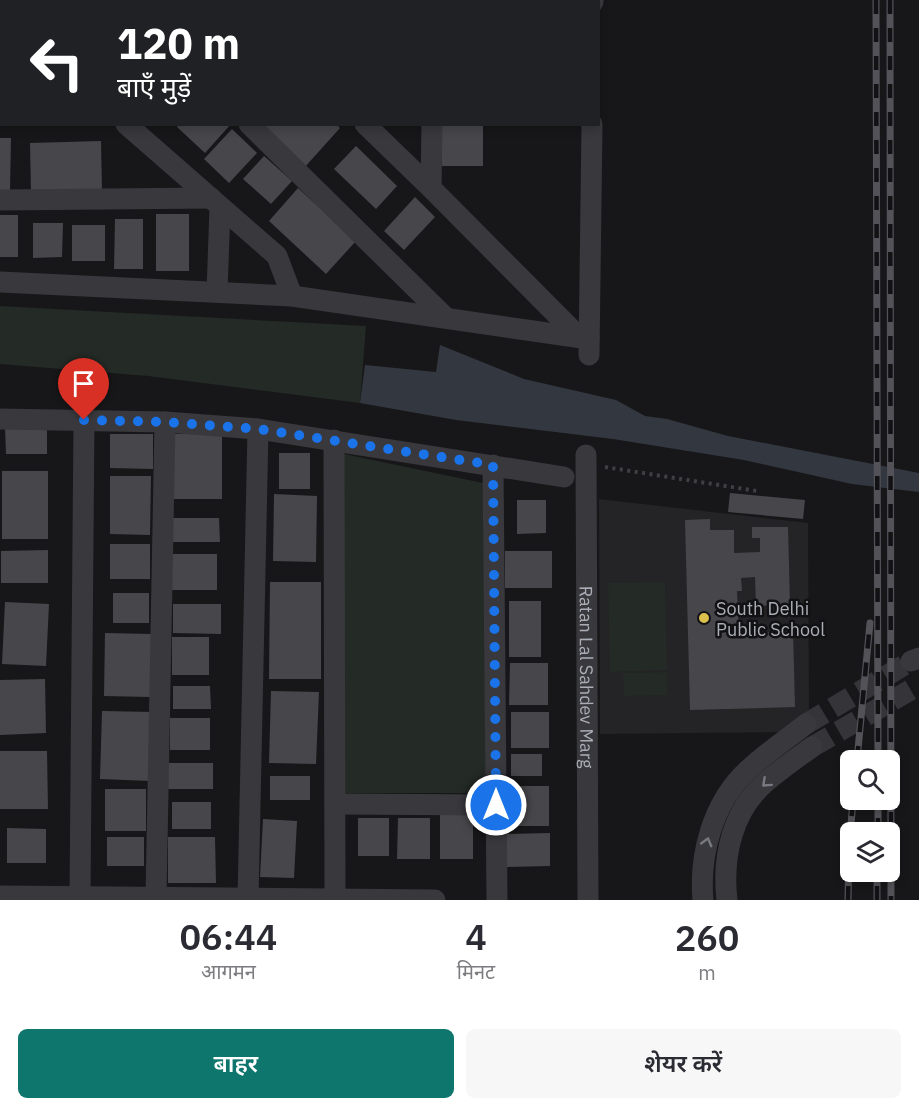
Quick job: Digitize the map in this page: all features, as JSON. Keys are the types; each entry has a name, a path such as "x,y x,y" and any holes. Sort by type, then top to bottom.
{"street":[{"path":"128,126 277,256 292,296"},
{"path":"251,126 445,317"},
{"path":"366,126 585,342"},
{"path":"431,188 432,126"},
{"path":"585,342 592,126"},
{"path":"0,200 215,202"},
{"path":"215,202 216,292"},
{"path":"0,282 292,296 445,317 585,342"},
{"path":"0,419 165,422 258,429 564,477"},
{"path":"80,897 84,420"},
{"path":"156,897 165,422"},
{"path":"248,899 258,429"},
{"path":"334,440 335,899"},
{"name":"Ratan Lal Sahdev Marg","path":"586,460 588,900"},
{"path":"493,465 497,900"},
{"path":"703,900 705,850 724,801 747,770 806,724"},
{"path":"727,900 725,861 730,840 748,803 767,781 812,747"},
{"path":"335,804 496,805"},
{"path":"0,896 435,900"}],"path":[{"path":"586,460 756,491"}],"shaded area":[{"path":"0,306 366,326 360,403 148,376 0,364"},
{"path":"440,345 524,379 616,400 645,416 667,419 728,436 919,473 919,492 852,484 744,460 613,439 456,420 360,403 365,365 436,372"},
{"path":"344,454 483,483 486,793 342,793"},
{"name":"South Delhi Public School","path":"599,499 808,523 809,713 781,732 600,734"},
{"path":"665,582 667,670 610,672 608,583"},
{"path":"667,672 667,695 624,696 623,673"}],"building":[{"path":"178,126 229,126 205,153"},
{"path":"263,126 338,126 340,128 304,168"},
{"path":"441,126 483,126 483,166 442,166"},
{"path":"232,129 257,153 229,183 204,159"},
{"path":"0,138 11,138 10,190 0,190"},
{"path":"101,141 102,191 31,193 30,143"},
{"path":"356,146 397,186 376,209 334,169"},
{"path":"264,156 292,181 271,204 243,179"},
{"path":"298,188 356,241 326,274 269,221"},
{"path":"415,197 435,217 404,250 384,231"},
{"path":"156,214 189,214 189,271 156,271"},
{"path":"0,215 18,215 18,257 0,257"},
{"path":"115,219 143,219 143,269 114,269"},
{"path":"33,223 63,223 62,257 33,258"},
{"path":"72,225 105,225 105,261 72,261"},
{"path":"5,427 47,427 47,454 6,454"},
{"path":"110,434 153,434 153,469 110,468"},
{"path":"168,434 222,434 222,499 168,499"},
{"path":"279,453 310,453 310,489 279,489"},
{"path":"2,471 48,471 48,539 2,539"},
{"path":"110,476 151,476 150,535 110,534"},
{"path":"730,493 805,500 803,519 728,512"},
{"path":"274,494 317,496 316,562 273,561"},
{"path":"517,500 546,500 546,533 517,534"},
{"path":"170,518 219,518 220,542 169,542"},
{"path":"710,519 710,530 734,530 734,553 760,552 760,538 752,538 752,527 788,527 790,605 756,606 755,577 741,578 742,591 737,591 739,633 793,631 795,707 690,710 685,520"},
{"path":"110,544 150,544 150,579 110,579"},
{"path":"48,550 48,583 1,583 1,551"},
{"path":"505,551 552,551 552,588 505,588"},
{"path":"168,554 217,554 217,590 169,590"},
{"path":"270,582 321,582 321,679 269,679"},
{"path":"113,593 149,593 149,623 113,623"},
{"path":"509,601 541,601 541,657 509,657"},
{"path":"5,602 49,604 46,666 2,664"},
{"path":"173,604 221,604 221,634 173,633"},
{"path":"105,633 152,634 150,697 104,696"},
{"path":"172,637 209,637 209,675 172,675"},
{"path":"510,663 548,663 548,705 509,705"},
{"path":"45,679 46,733 0,735 0,680"},
{"path":"173,686 210,686 211,709 173,709"},
{"path":"271,691 319,692 316,764 269,763"},
{"path":"102,711 154,712 151,781 100,779"},
{"path":"511,712 549,712 549,748 511,748"},
{"path":"170,718 210,718 210,750 170,750"},
{"path":"0,751 47,751 48,809 0,809"},
{"path":"511,754 542,754 542,776 511,776"},
{"path":"166,763 213,763 213,789 166,789"},
{"path":"270,776 310,776 310,800 270,800"},
{"path":"502,786 549,786 549,826 502,826"},
{"path":"105,789 146,789 146,831 105,831"},
{"path":"172,802 211,802 211,829 172,829"},
{"path":"440,815 473,815 473,859 440,859"},
{"path":"358,818 389,818 389,856 358,856"},
{"path":"398,818 430,818 430,859 397,859"},
{"path":"263,819 297,821 294,878 260,877"},
{"path":"7,828 46,829 46,863 7,863"},
{"path":"550,833 550,866 505,867 504,834"},
{"path":"107,837 144,837 144,866 107,866"},
{"path":"168,837 215,837 216,883 168,883"}],"tunnel":[{"path":"806,724 911,661"},
{"path":"812,747 919,685"}],"railway":[{"path":"876,0 878,750"},
{"path":"890,0 891,900"},
{"path":"858,750 870,623"},
{"path":"848,900 852,810"},
{"path":"878,810 878,822"},
{"path":"877,882 877,900"}],"place":[{"name":"South Delhi Public School","path":"704,618"}],"route":[{"path":"84,420 165,422 258,429 493,465 496,805"}]}
